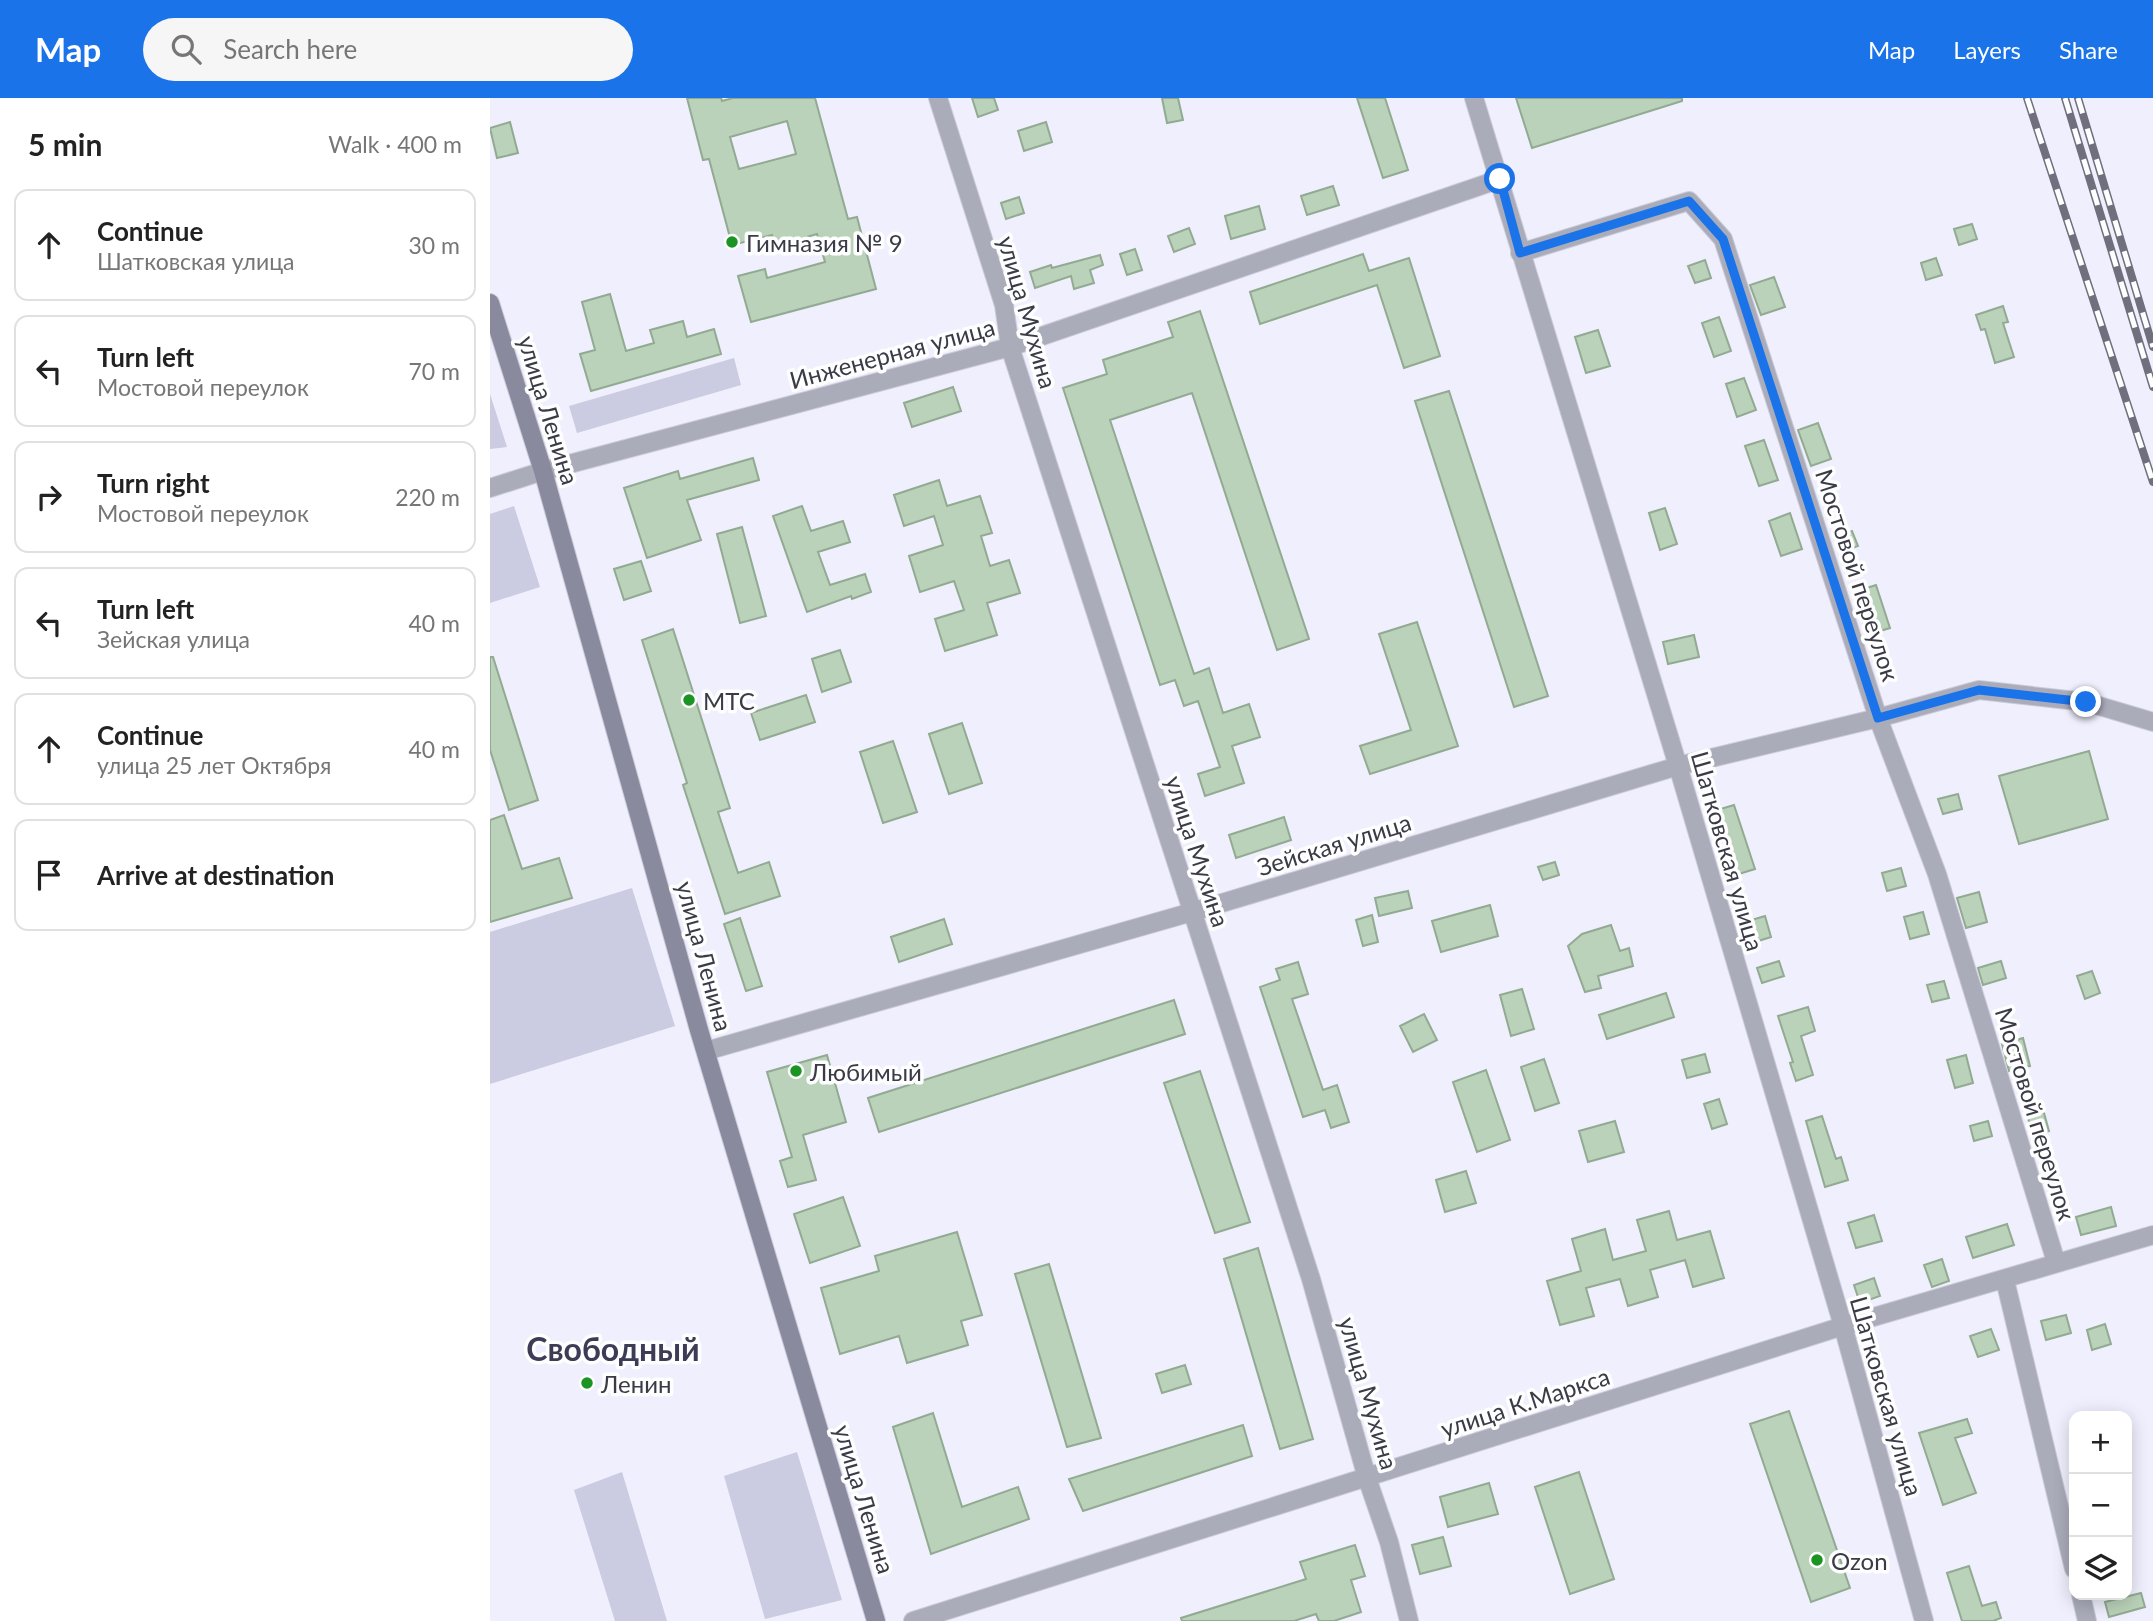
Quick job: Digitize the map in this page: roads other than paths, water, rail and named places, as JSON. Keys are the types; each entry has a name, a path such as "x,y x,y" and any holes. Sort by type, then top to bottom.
{"main road":[{"name":"улица Ленина","path":"490,303 543,471 706,1051 876,1621"}],"street":[{"name":"улица Мухина","path":"938,98 1004,304 1010,347 1311,1279 1367,1478 1389,1542 1409,1621"},
{"name":"Шатковская улица","path":"1474,98 1678,766 1843,1326 1924,1621"},
{"name":"Инженерная улица","path":"490,488 543,471 1010,347 1500,179"},
{"name":"Мостовой переулок","path":"1520,253 1689,201 1723,239 1878,718 1937,874 2056,1262"},
{"name":"Зейская улица","path":"706,1051 1192,912 1678,766 1878,718 1979,690 2086,702 2153,722"},
{"name":"улица К.Маркса","path":"913,1621 1843,1326 2153,1235"},
{"path":"2005,1280 2069,1548"},
{"path":"2082,1600 2087,1621"}],"railway":[{"path":"2027,98 2153,482"},
{"path":"2065,98 2153,387"},
{"path":"2078,98 2153,347"}],"place":[{"name":"Гимназия № 9","path":"732,242"},
{"name":"МТС","path":"689,700"},
{"name":"Любимый","path":"796,1071"},
{"name":"Ленин","path":"587,1383"},
{"name":"Ozon","path":"1817,1560"}],"district":[{"name":"Свободный","path":"613,1348"}]}
